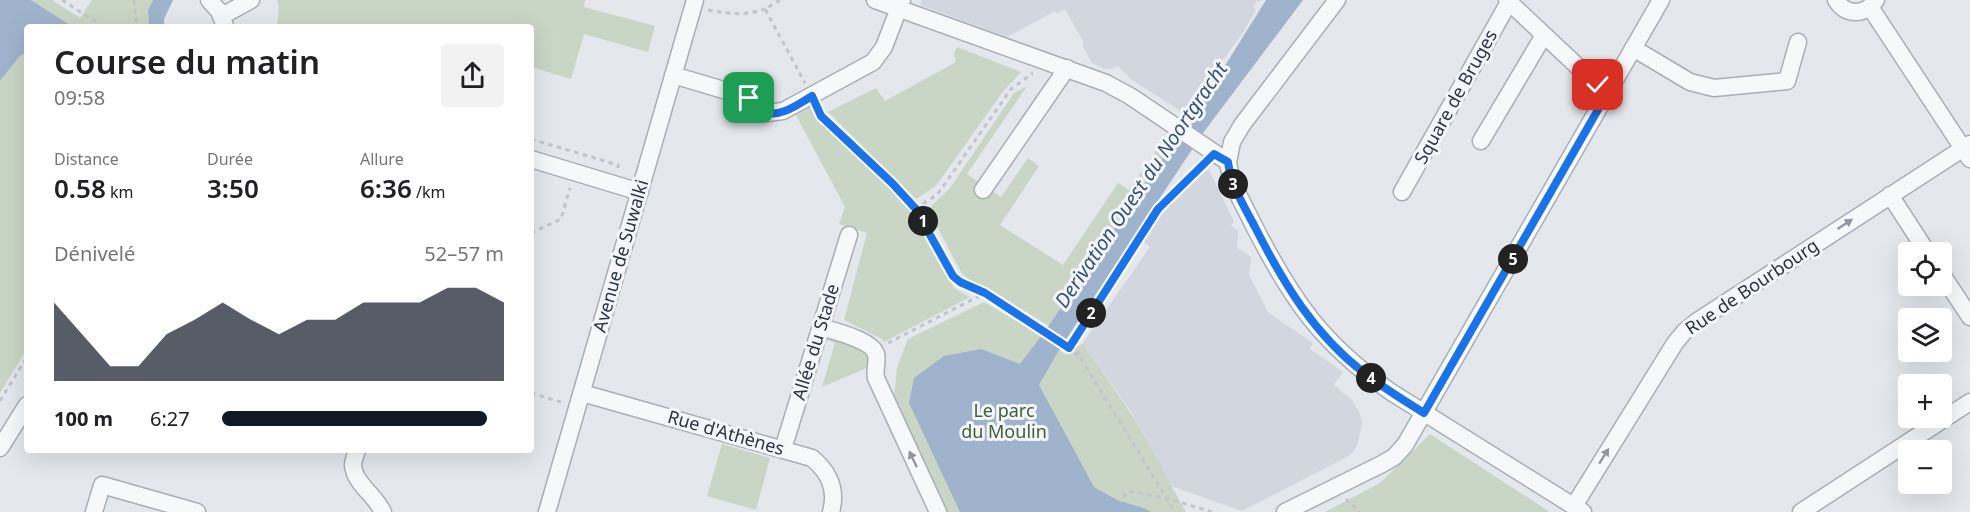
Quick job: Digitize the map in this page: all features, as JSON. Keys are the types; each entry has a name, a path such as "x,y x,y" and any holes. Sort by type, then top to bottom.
{"street":[{"path":"209,0 216,7 224,22 251,0"},
{"path":"875,0 901,4 1114,87 1217,156 1277,270 1309,318 1329,341 1363,372 1424,413 1579,509"},
{"path":"1217,156 1232,142 1242,125 1337,0"},
{"path":"1285,512 1394,457 1405,445 1661,0"},
{"path":"1836,0 1850,12 1860,12 1873,4 1968,150"},
{"path":"1508,1 1607,94"},
{"name":"Square de Bruges","path":"1402,192 1508,1"},
{"path":"674,75 747,96 764,112 770,114 786,110 865,68 876,59 887,41 901,4"},
{"name":"Avenue de Suwalki","path":"547,512 693,6"},
{"path":"1481,141 1544,35"},
{"path":"1634,48 1690,82 1714,87 1787,81 1798,42"},
{"path":"983,190 1067,68"},
{"name":"Rue de Bourbourg","path":"1579,509 1656,374 1685,331 1890,195 1968,150"},
{"path":"534,160 640,192"},
{"path":"1890,195 1921,242"},
{"name":"Allée du Stade","path":"783,449 849,235"},
{"path":"1952,290 1970,317"},
{"path":"821,327 879,348 874,372 876,378 938,512"},
{"name":"Rue d'Athènes","path":"579,400 812,458 820,466 834,491 831,512"},
{"path":"1801,512 1970,402"},
{"path":"0,448 24,410"},
{"path":"356,453 353,465 358,479 383,512"},
{"path":"94,512 102,485 197,512"}],"path":[{"path":"62,0 99,24"},
{"path":"134,0 137,24"},
{"path":"693,6 703,13 706,9 733,14 750,14 765,9 780,0"},
{"path":"765,9 821,116 915,208 953,276 960,282 985,293 1080,357"},
{"path":"915,208 937,195 1011,89 1030,76 1044,60"},
{"path":"1067,347 1074,340 1158,209 1217,156"},
{"path":"534,232 561,219 574,172"},
{"path":"879,348 985,293"},
{"path":"1074,340 1080,357 1175,512"},
{"path":"0,401 24,362"},
{"path":"534,393 579,400"},
{"path":"1123,497 1129,491 1166,498 1212,512"}],"shaded area":[{"path":"922,0 1261,0 1257,1 1253,7 1256,10 1242,34 1184,113 1132,80 1118,66 1105,69 1092,63 1065,9 1057,13 1055,11 1007,37 920,5"},
{"path":"1209,170 1234,222 1231,226 1238,231 1237,248 1251,257 1249,275 1268,312 1313,343 1310,349 1343,372 1334,385 1352,400 1362,423 1358,443 1347,457 1242,511 1171,486 1132,413 1083,343 1150,247 1140,239 1158,212 1163,214 1197,171"}],"green space":[{"path":"31,0 52,0 80,18 92,0 153,0 148,10 149,24 68,24"},
{"path":"277,0 585,0 584,7 655,26 648,52 584,34 571,79 534,68 534,24 277,24 279,7"},
{"path":"957,47 1021,72 1001,94 936,186 916,199 828,112 876,88 885,101 956,62 954,54"},
{"path":"24,54 24,354 0,393 0,81"},
{"path":"1027,86 967,174 1001,197 1028,158 1039,166 1000,225 1063,265 1118,183 1129,190 1158,148 1166,153 1049,326 993,291 970,281 961,272 928,209 950,188 1014,93"},
{"path":"812,106 822,121 914,211 954,288 970,297 884,342 844,320 867,233 839,224 845,207 796,115"},
{"name":"Le parc du Moulin","path":"984,302 1035,332 1065,354 1083,343 1136,421 1186,512 947,512 894,398 897,367 908,339"},
{"path":"825,334 866,349 871,366 822,387 835,343 823,339"},
{"path":"1430,434 1550,512 1325,512 1380,483"},
{"path":"722,444 770,458 756,510 707,496"}],"water":[{"path":"0,0 31,0 68,24 24,24 24,54 0,81"},
{"path":"153,0 173,0 164,24 149,24 148,10"},
{"path":"1266,0 1303,0 1203,133 1059,350 1039,385 1094,487 1119,501 1151,512 960,512 909,403 914,378 944,356 981,349 1020,364 1166,153 1185,136 1196,112"}],"route":[{"path":"749,98 764,112 774,114 789,109 812,96 821,116 915,208 953,276 960,282 985,293 1069,348 1158,209 1214,154 1228,162 1233,184 1277,270 1300,307 1318,330 1363,372 1424,413 1607,94 1598,85"}],"water label":[{"name":"Derivation Ouest du Noortgracht","path":"1141,185"}]}
